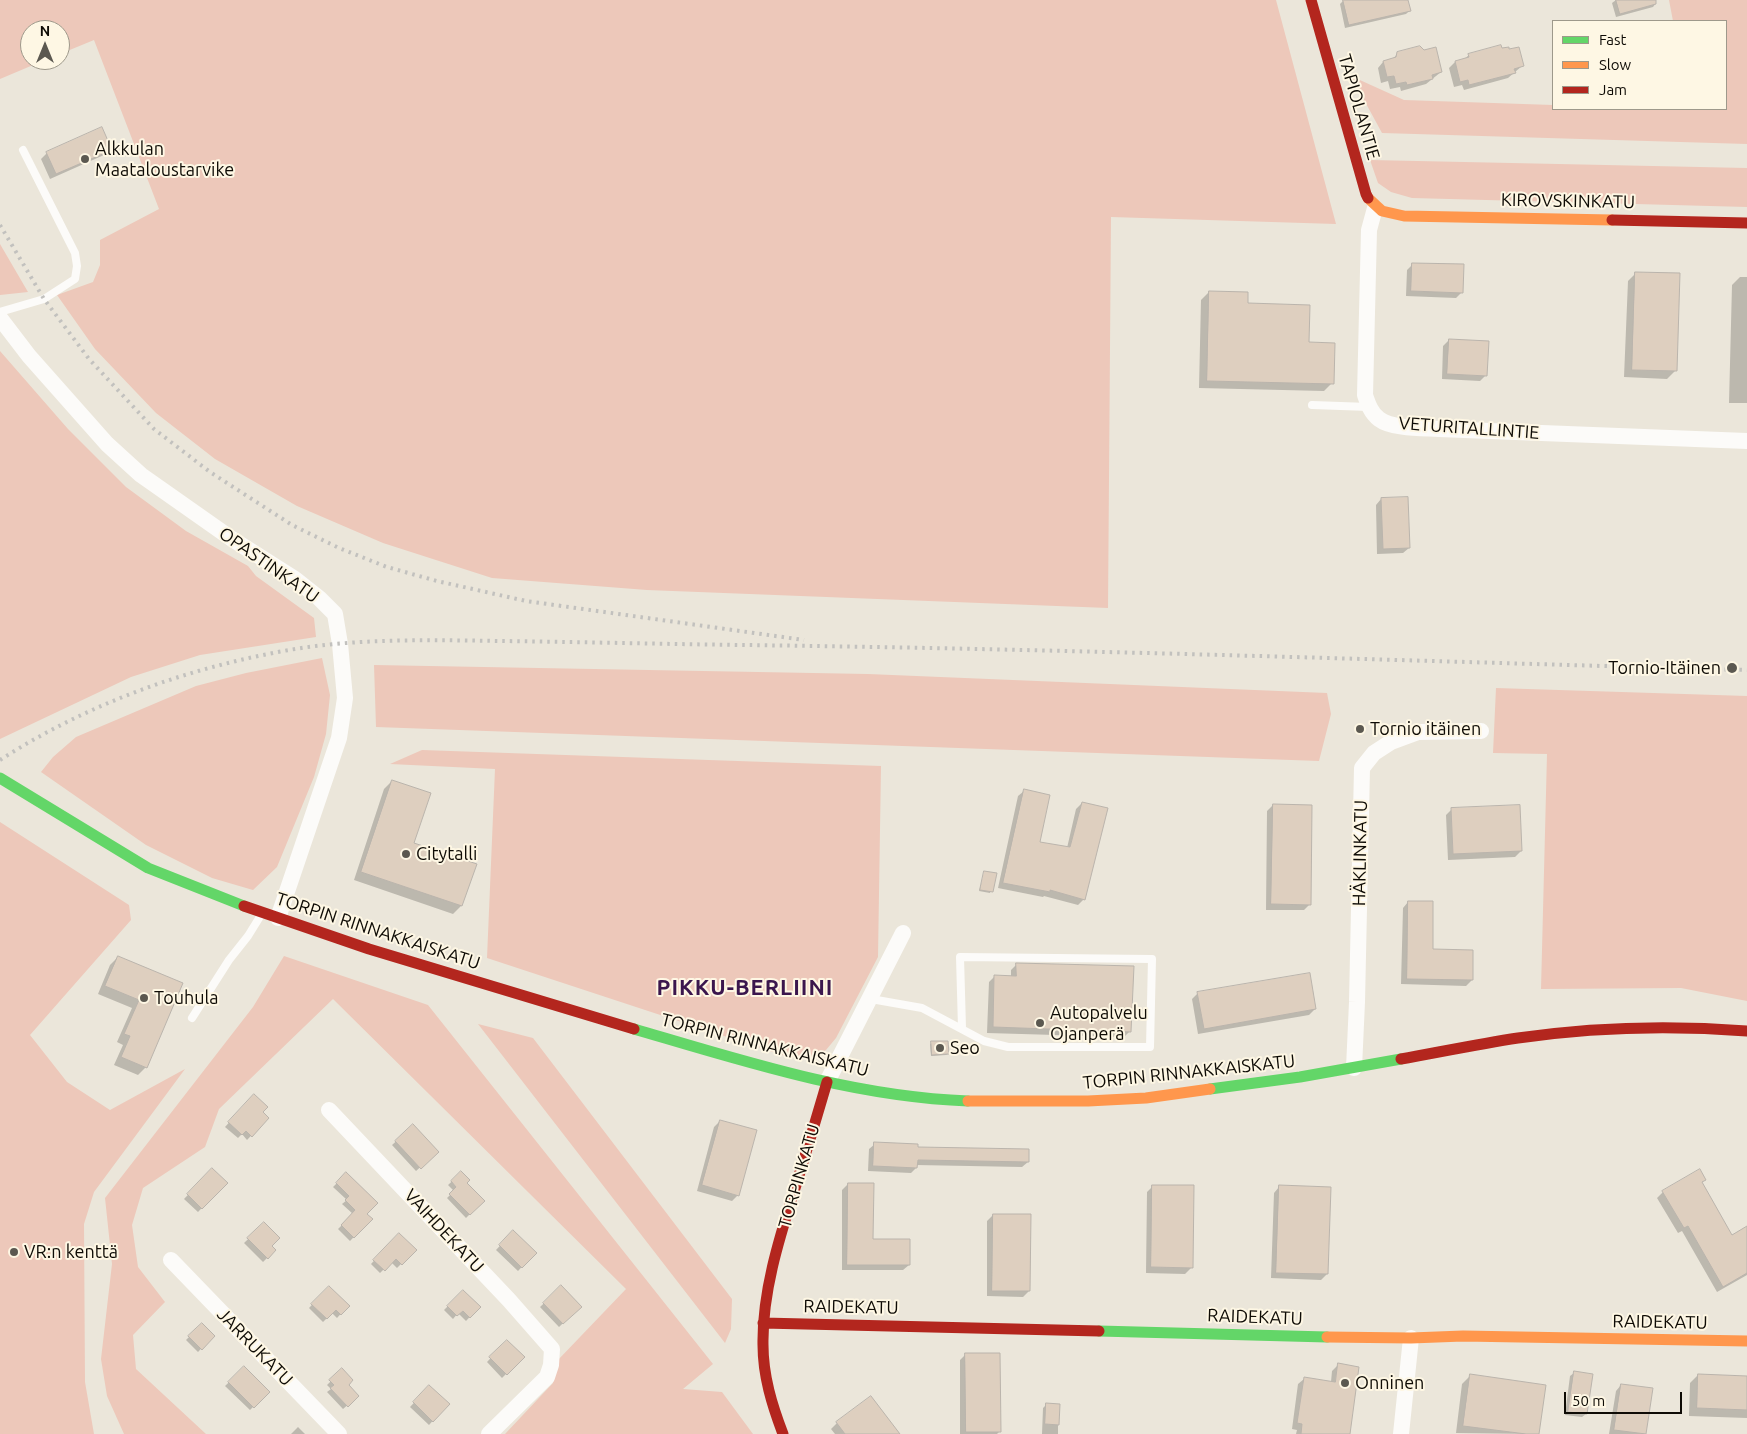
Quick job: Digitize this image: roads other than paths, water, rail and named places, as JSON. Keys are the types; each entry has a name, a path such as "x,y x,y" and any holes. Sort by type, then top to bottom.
{"street":[{"name":"TAPIOLANTIE","path":"1311,0 1366,194 1382,210"},
{"name":"KIROVSKINKATU","path":"1382,210 1404,216 1747,223"},
{"path":"1369,407 1366,395 1369,230 1382,210"},
{"name":"OPASTINKATU","path":"0,318 29,356 107,444 140,475 232,540 295,579 319,598 335,614 345,698 339,738 270,915"},
{"name":"VETURITALLINTIE","path":"1369,407 1380,420 1399,426 1747,441"},
{"name":"HÄKLINKATU","path":"1354,1068 1362,768 1374,753 1391,742 1418,732 1481,732"},
{"name":"TORPIN RINNAKKAISKATU","path":"0,778 148,868 270,915 368,948 731,1058 827,1082 899,1096 1014,1102 1088,1102 1146,1098 1354,1068 1518,1038 1578,1031 1639,1027 1696,1027 1747,1031"},
{"name":"TORPINKATU","path":"783,1434 770,1400 764,1375 763,1323 778,1248 827,1082 903,933"},
{"name":"VAIHDEKATU","path":"329,1110 546,1340 552,1349 553,1355 547,1378 489,1434"},
{"name":"JARRUKATU","path":"170,1260 339,1434"},
{"name":"RAIDEKATU","path":"763,1323 1411,1338 1463,1336 1747,1341"},
{"path":"1400,1434 1411,1338"}],"lane":[{"path":"0,312 44,299 75,279 77,266 75,254 23,150"},
{"path":"1312,405 1369,407"},
{"path":"192,1018 228,960 248,936 270,915"},
{"path":"871,999 922,1008 984,1041 1008,1047 1150,1047 1152,959 960,957 962,1028"}],"railway":[{"path":"0,225 44,299 89,359 154,429 210,472 292,525 339,548 387,567 437,581 526,601 804,640"},
{"path":"0,760 33,740 103,705 176,678 251,658 289,650 342,643 422,640 993,649 1747,670"}],"place":[{"name":"Alkkulan Maataloustarvike","path":"85,159"},
{"name":"Tornio-Itäinen","path":"1732,668"},
{"name":"Tornio itäinen","path":"1360,729"},
{"name":"Citytalli","path":"406,854"},
{"name":"Touhula","path":"144,998"},
{"name":"Autopalvelu Ojanperä","path":"1040,1023"},
{"name":"Seo","path":"940,1048"},
{"name":"VR:n kenttä","path":"14,1252"},
{"name":"Onninen","path":"1345,1383"}],"district":[{"name":"PIKKU-BERLIINI","path":"745,988"}]}
